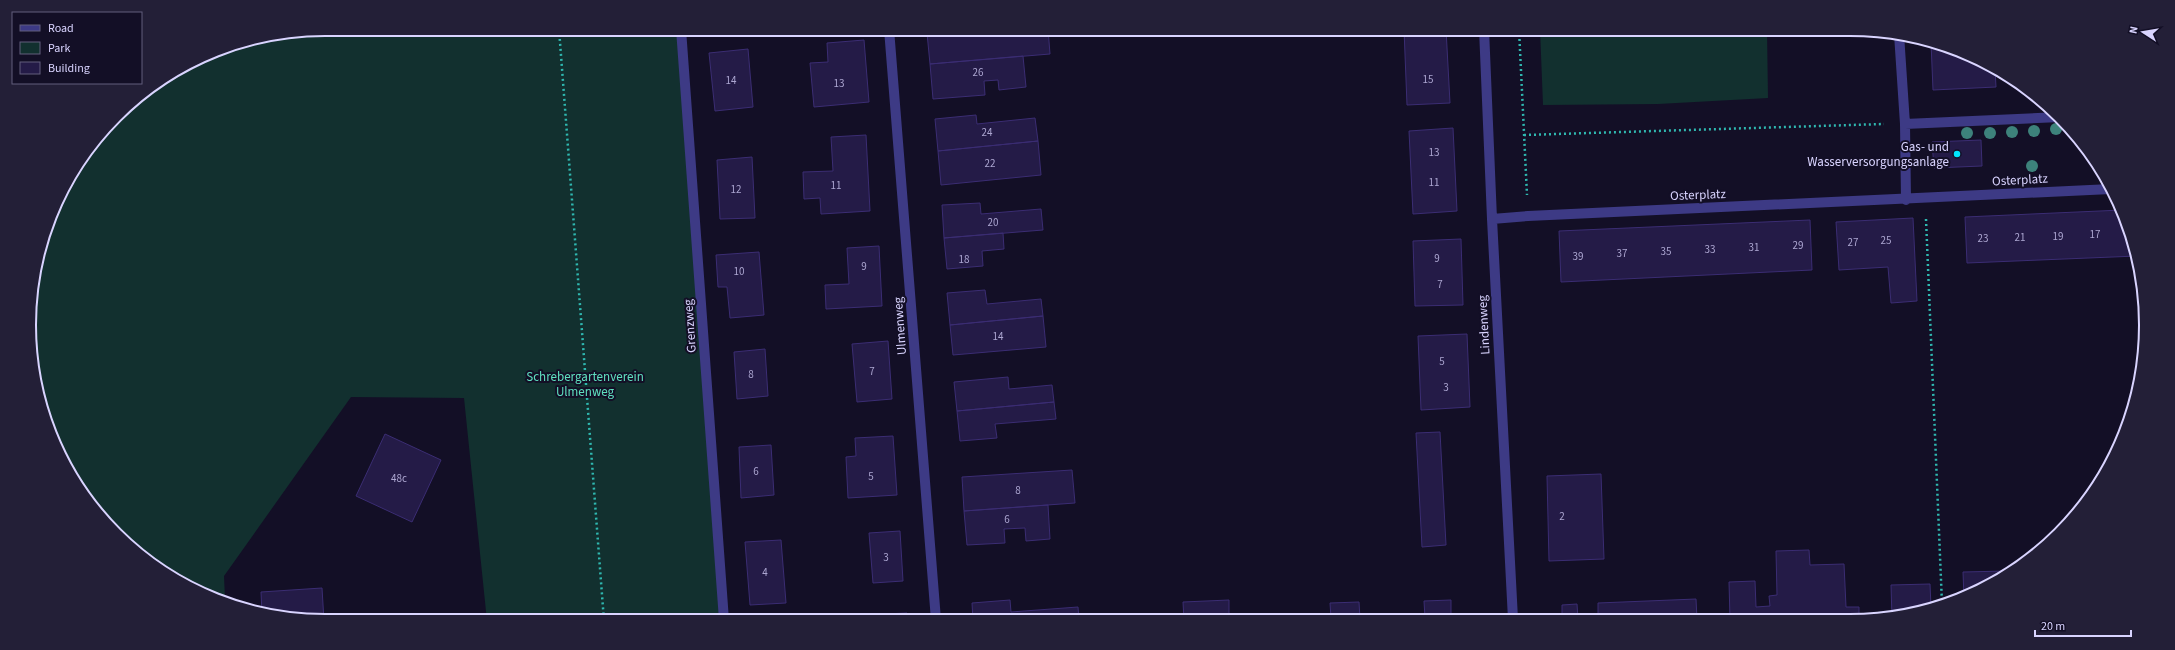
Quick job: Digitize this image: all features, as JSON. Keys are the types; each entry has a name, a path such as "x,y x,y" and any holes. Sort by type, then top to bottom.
{"street":[{"name":"Grenzweg","path":"682,36 724,614"},
{"name":"Ulmenweg","path":"891,36 936,614"},
{"name":"Lindenweg","path":"1484,36 1492,219 1513,614"},
{"path":"1899,41 1905,124 1906,200"},
{"path":"1905,124 2050,117"},
{"name":"Osterplatz","path":"1492,219 1528,216 1906,200 2105,189"}],"path":[{"path":"560,36 603,614"},
{"path":"1519,36 1528,216"},
{"path":"1524,135 1905,124"},
{"path":"1925,198 1942,599"}],"green space":[{"name":"Schrebergartenverein Ulmenweg","path":"325,36 682,36 724,614 486,614 464,398 351,397 224,576 225,596 180,575 164,565 134,542 108,516 85,486 75,470 58,436 46,400 38,363 36,325 38,287 46,250 58,214 75,180 85,164 108,134 134,108 164,85 180,75 232,51 287,38"},
{"path":"1540,36 1767,36 1768,98 1658,104 1543,105"}],"building":[{"path":"927,36 1049,36 1050,54 930,64"},
{"path":"1404,36 1446,36 1450,103 1407,105"},
{"path":"864,40 869,102 814,107 810,63 828,62 827,43"},
{"path":"1931,48 1961,58 1995,76 1996,87 1933,90"},
{"path":"748,49 753,107 715,111 709,53"},
{"path":"1023,56 1026,87 999,90 998,80 984,81 985,95 933,99 930,64"},
{"path":"976,115 977,124 1035,118 1038,141 938,151 935,119"},
{"path":"1453,128 1457,211 1413,214 1409,131"},
{"path":"866,135 870,211 821,214 820,198 804,199 803,172 833,171 831,137"},
{"name":"Gas- und Wasserversorgungsanlage","path":"1981,140 1982,166 1934,168 1932,142"},
{"path":"1038,141 1041,175 941,185 938,151"},
{"path":"752,157 755,218 720,219 717,160"},
{"path":"980,203 981,214 1041,209 1043,230 944,238 942,205"},
{"path":"2115,210 2124,232 2130,256 1967,263 1965,217"},
{"path":"1913,218 1917,301 1891,303 1888,267 1839,270 1836,222"},
{"path":"1810,220 1812,270 1561,282 1559,231"},
{"path":"1003,233 1004,249 982,251 983,266 947,269 944,238"},
{"path":"1461,239 1463,305 1415,306 1413,241"},
{"path":"879,246 882,306 826,309 825,285 849,284 847,248"},
{"path":"759,252 764,315 730,318 727,287 718,287 716,255"},
{"path":"985,290 987,304 1041,299 1043,316 950,325 947,293"},
{"path":"1043,316 1046,347 953,355 950,325"},
{"path":"1467,334 1470,407 1421,410 1418,336"},
{"path":"888,341 892,399 857,402 852,344"},
{"path":"765,349 768,396 737,399 734,352"},
{"path":"1008,377 1009,389 1052,385 1054,402 957,411 954,382"},
{"path":"1054,402 1056,419 995,424 997,438 960,441 957,411"},
{"path":"1440,432 1446,545 1422,547 1416,433"},
{"path":"385,434 441,460 412,522 356,496"},
{"path":"893,436 897,495 848,498 846,457 856,456 855,438"},
{"path":"771,445 774,495 741,498 739,447"},
{"path":"1072,470 1075,503 964,511 962,477"},
{"path":"1601,474 1604,559 1549,561 1547,476"},
{"path":"1048,505 1050,539 1026,541 1025,528 1004,529 1005,543 967,545 964,511"},
{"path":"900,531 903,581 873,583 869,533"},
{"path":"781,540 786,603 750,605 745,542"},
{"path":"1809,550 1810,565 1844,564 1846,607 1859,607 1859,614 1730,614 1729,582 1755,581 1756,607 1770,606 1769,596 1777,595 1776,551"},
{"path":"2001,571 1964,591 1963,572"},
{"path":"1930,584 1931,602 1892,611 1891,585"},
{"path":"322,588 324,614 287,612 262,606 261,592"},
{"path":"1696,599 1697,614 1598,614 1598,603"},
{"path":"1010,600 1011,612 1078,607 1079,614 973,614 972,603"},
{"path":"1229,600 1229,614 1184,614 1183,602"},
{"path":"1451,600 1451,614 1425,614 1424,601"},
{"path":"1359,602 1360,614 1331,614 1330,603"},
{"path":"1577,604 1578,614 1562,614 1562,605"},
{"path":"907,613 907,614 884,614"}],"place":[{"name":"Gas- und Wasserversorgungsanlage","path":"1957,154"}]}
